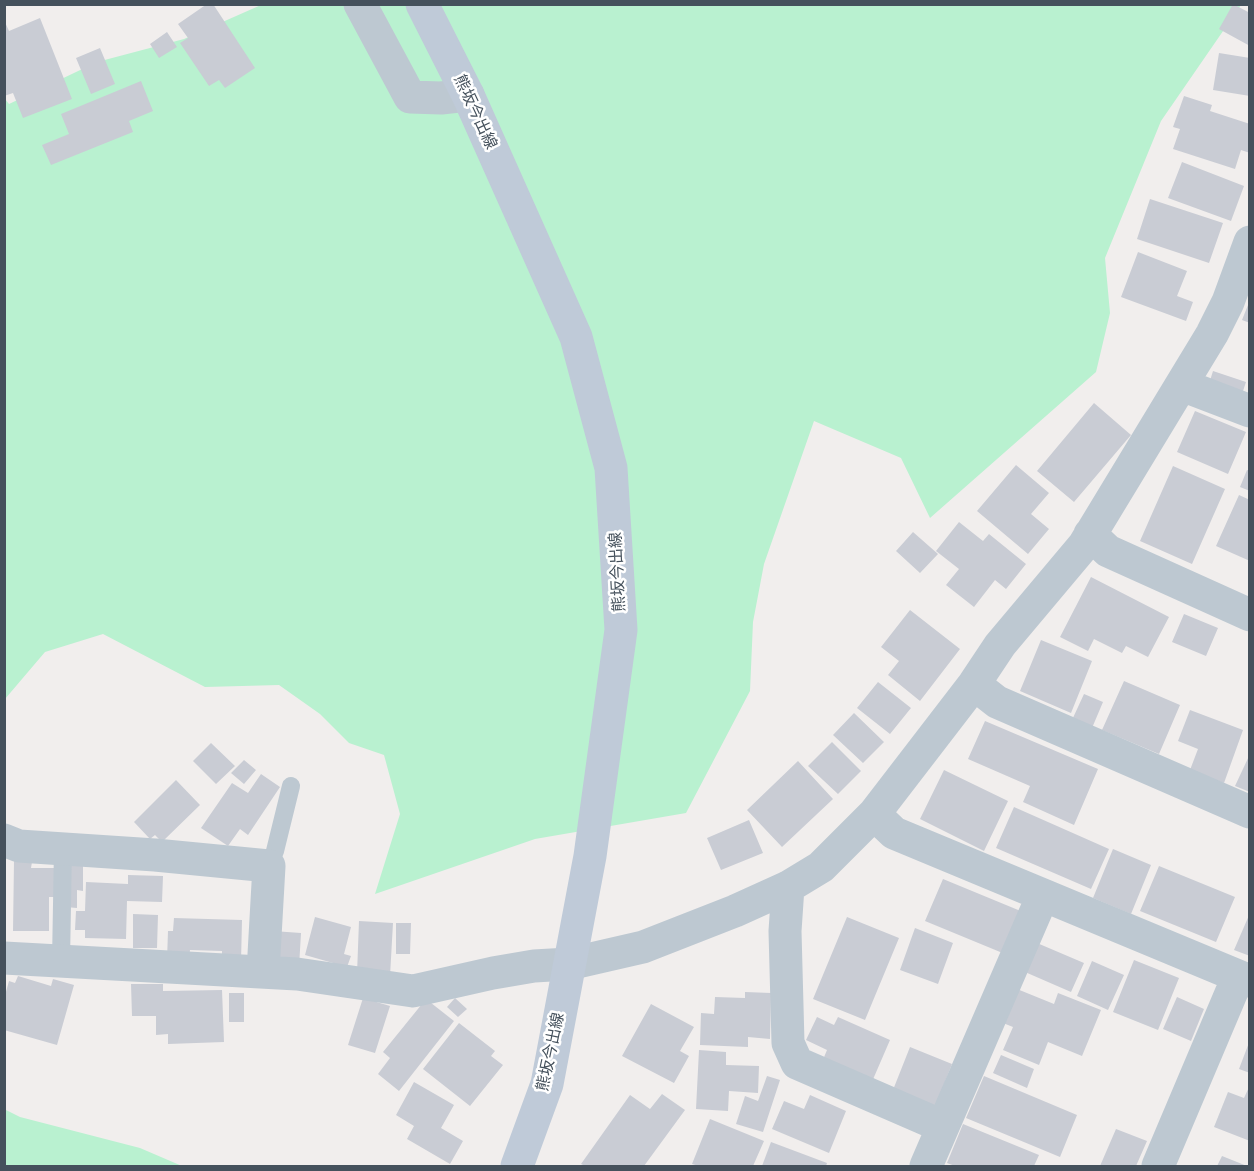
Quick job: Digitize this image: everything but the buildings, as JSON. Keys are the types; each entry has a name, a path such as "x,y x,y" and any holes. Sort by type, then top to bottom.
{"main road":[{"name":"熊坂今出線","path":"422,4 468,95 576,337 612,468 621,630 590,856 547,1084 517,1167"}],"street":[{"path":"360,4 410,97 441,98 468,95"},
{"path":"4,958 297,974 413,991 514,969 569,964 642,947 735,911 788,887 821,867 874,814 974,684 1000,645 1084,545 1212,334 1228,302 1250,242"},
{"path":"1182,385 1250,411"},
{"path":"1090,534 1108,552 1250,615"},
{"path":"974,684 997,702 1250,812"},
{"path":"874,814 894,833 1244,979 1158,1167"},
{"path":"4,840 20,846 155,855 269,866 263,972"},
{"path":"788,887 785,931 788,1043 797,1063 942,1126"},
{"path":"926,1167 1043,895"}],"lane":[{"path":"269,866 291,786"},
{"path":"61,961 63,848"}],"green space":[{"path":"261,5 1241,5 1161,121 1105,258 1110,313 1096,372 930,518 901,458 814,421 764,564 753,622 750,691 686,813 535,839 375,894 400,814 384,755 349,743 320,714 279,685 205,687 103,634 45,652 5,699 5,99 9,104 97,62 184,39"},
{"path":"4,1109 20,1117 140,1148 182,1166 5,1166"}]}
